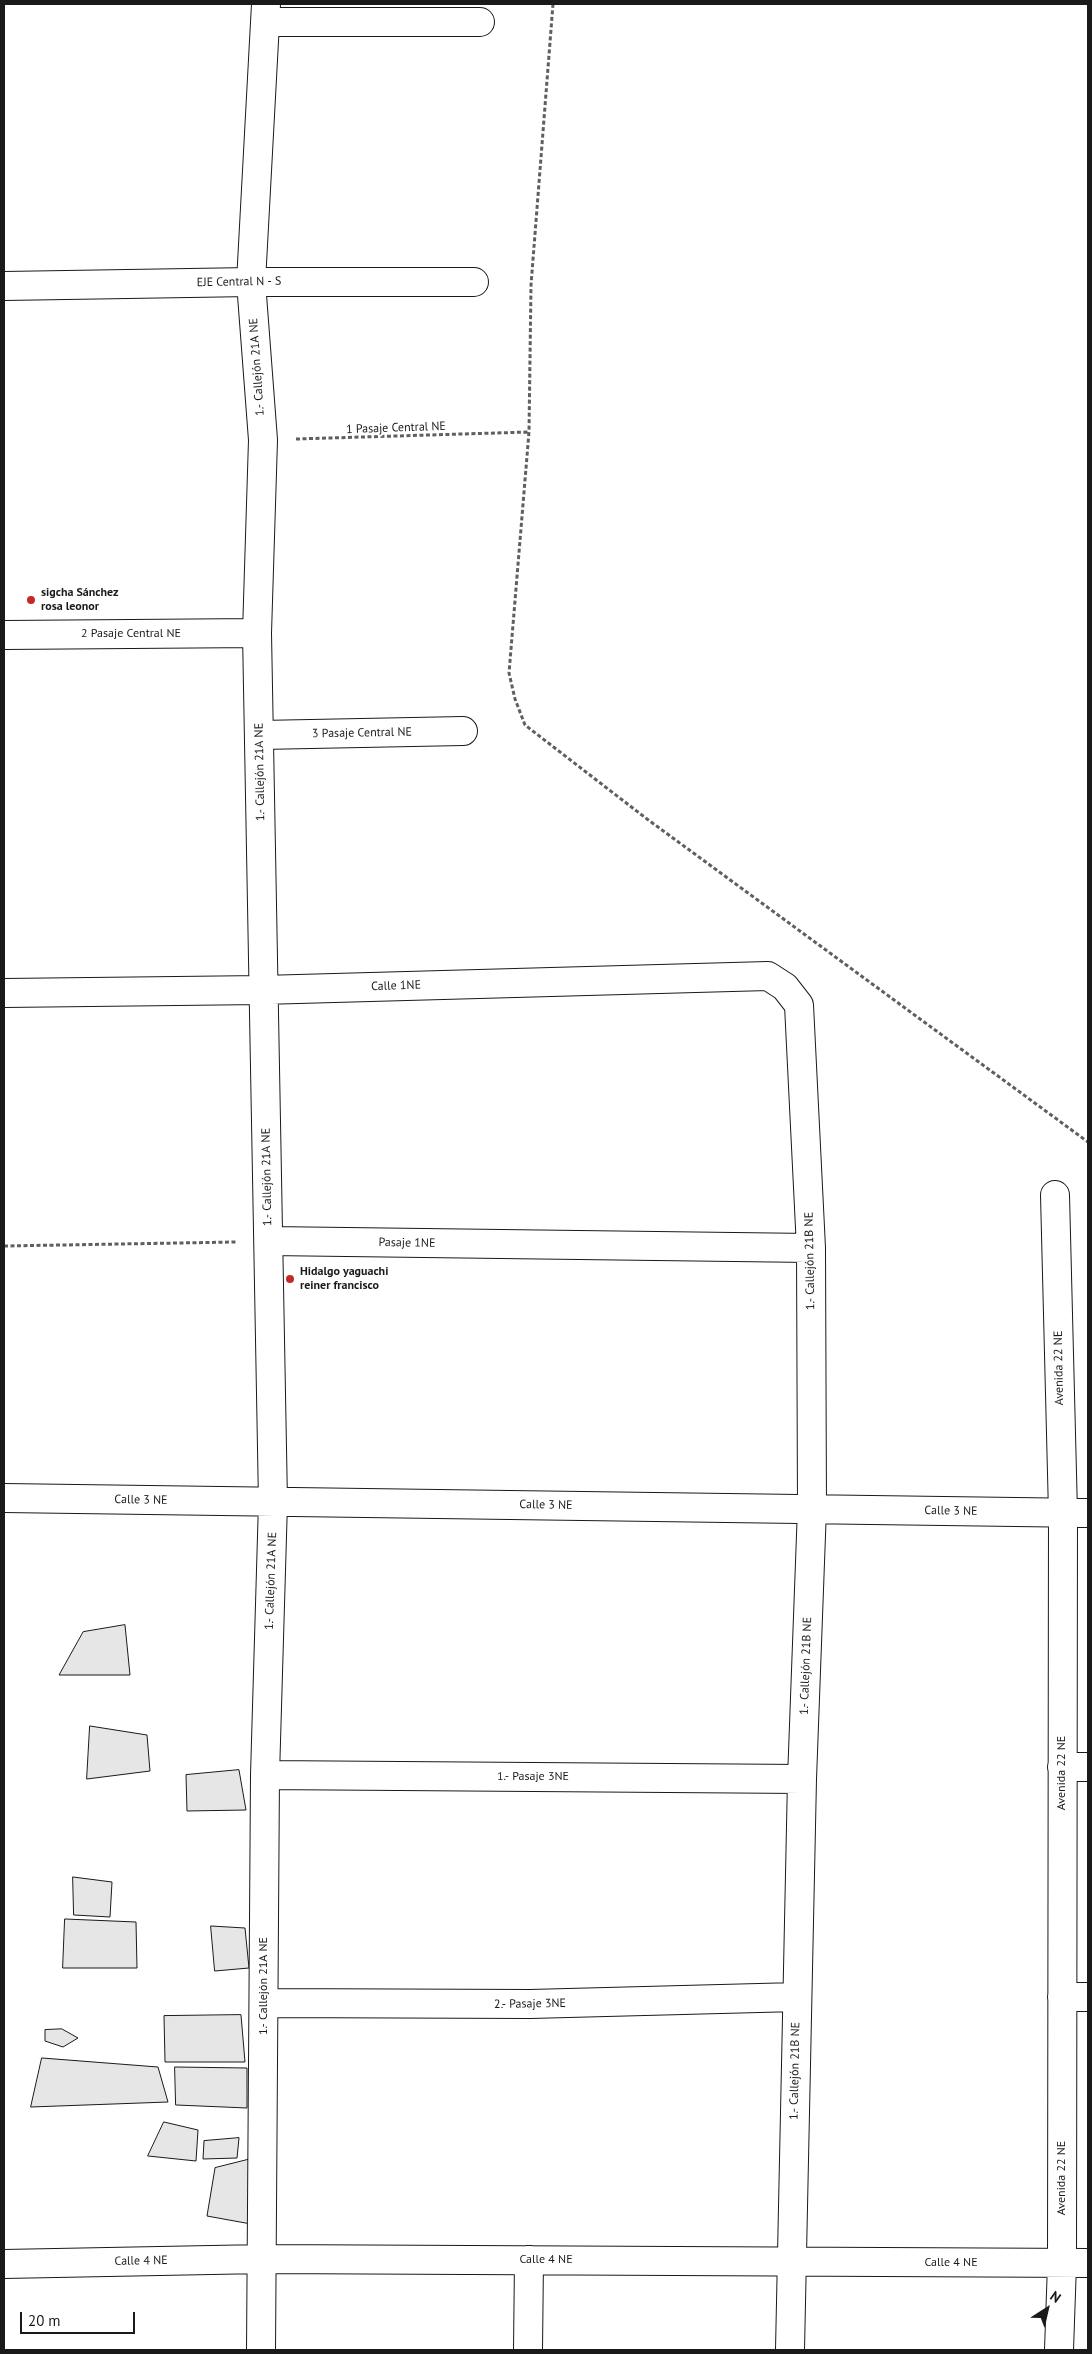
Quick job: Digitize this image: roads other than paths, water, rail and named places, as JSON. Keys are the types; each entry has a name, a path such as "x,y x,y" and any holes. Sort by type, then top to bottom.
{"street":[{"path":"266,13 480,22"},
{"name":"1.- Callejón 21A NE","path":"261,2350 265,1774 273,1502 269,1241 262,990 258,633 263,440 251,282 266,13"},
{"name":"EJE Central N - S","path":"4,286 251,282 474,282"},
{"name":"2 Pasaje Central NE","path":"4,635 258,633"},
{"name":"3 Pasaje Central NE","path":"260,736 463,731"},
{"name":"Calle 1NE","path":"4,993 262,990 768,976 785,987"},
{"name":"1.- Callejón 21B NE","path":"785,987 799,1005 811,1248 812,1508 802,1779 790,2350"},
{"name":"Avenida 22 NE","path":"1055,1196 1076,1513 1075,1997 1059,2350"},
{"name":"Pasaje 1NE","path":"269,1241 811,1248"},
{"name":"Calle 3 NE","path":"4,1498 1076,1513"},
{"name":"1.- Pasaje 3NE","path":"265,1774 802,1779"},
{"name":"2.- Pasaje 3NE","path":"264,2003 530,2004 797,1997"},
{"name":"Calle 4 NE","path":"4,2264 263,2259 1088,2263"},
{"path":"528,2350 529,2260"}],"place":[{"name":"sigcha Sánchez rosa leonor","path":"31,600"},
{"name":"Hidalgo yaguachi reiner francisco","path":"290,1279"}]}
